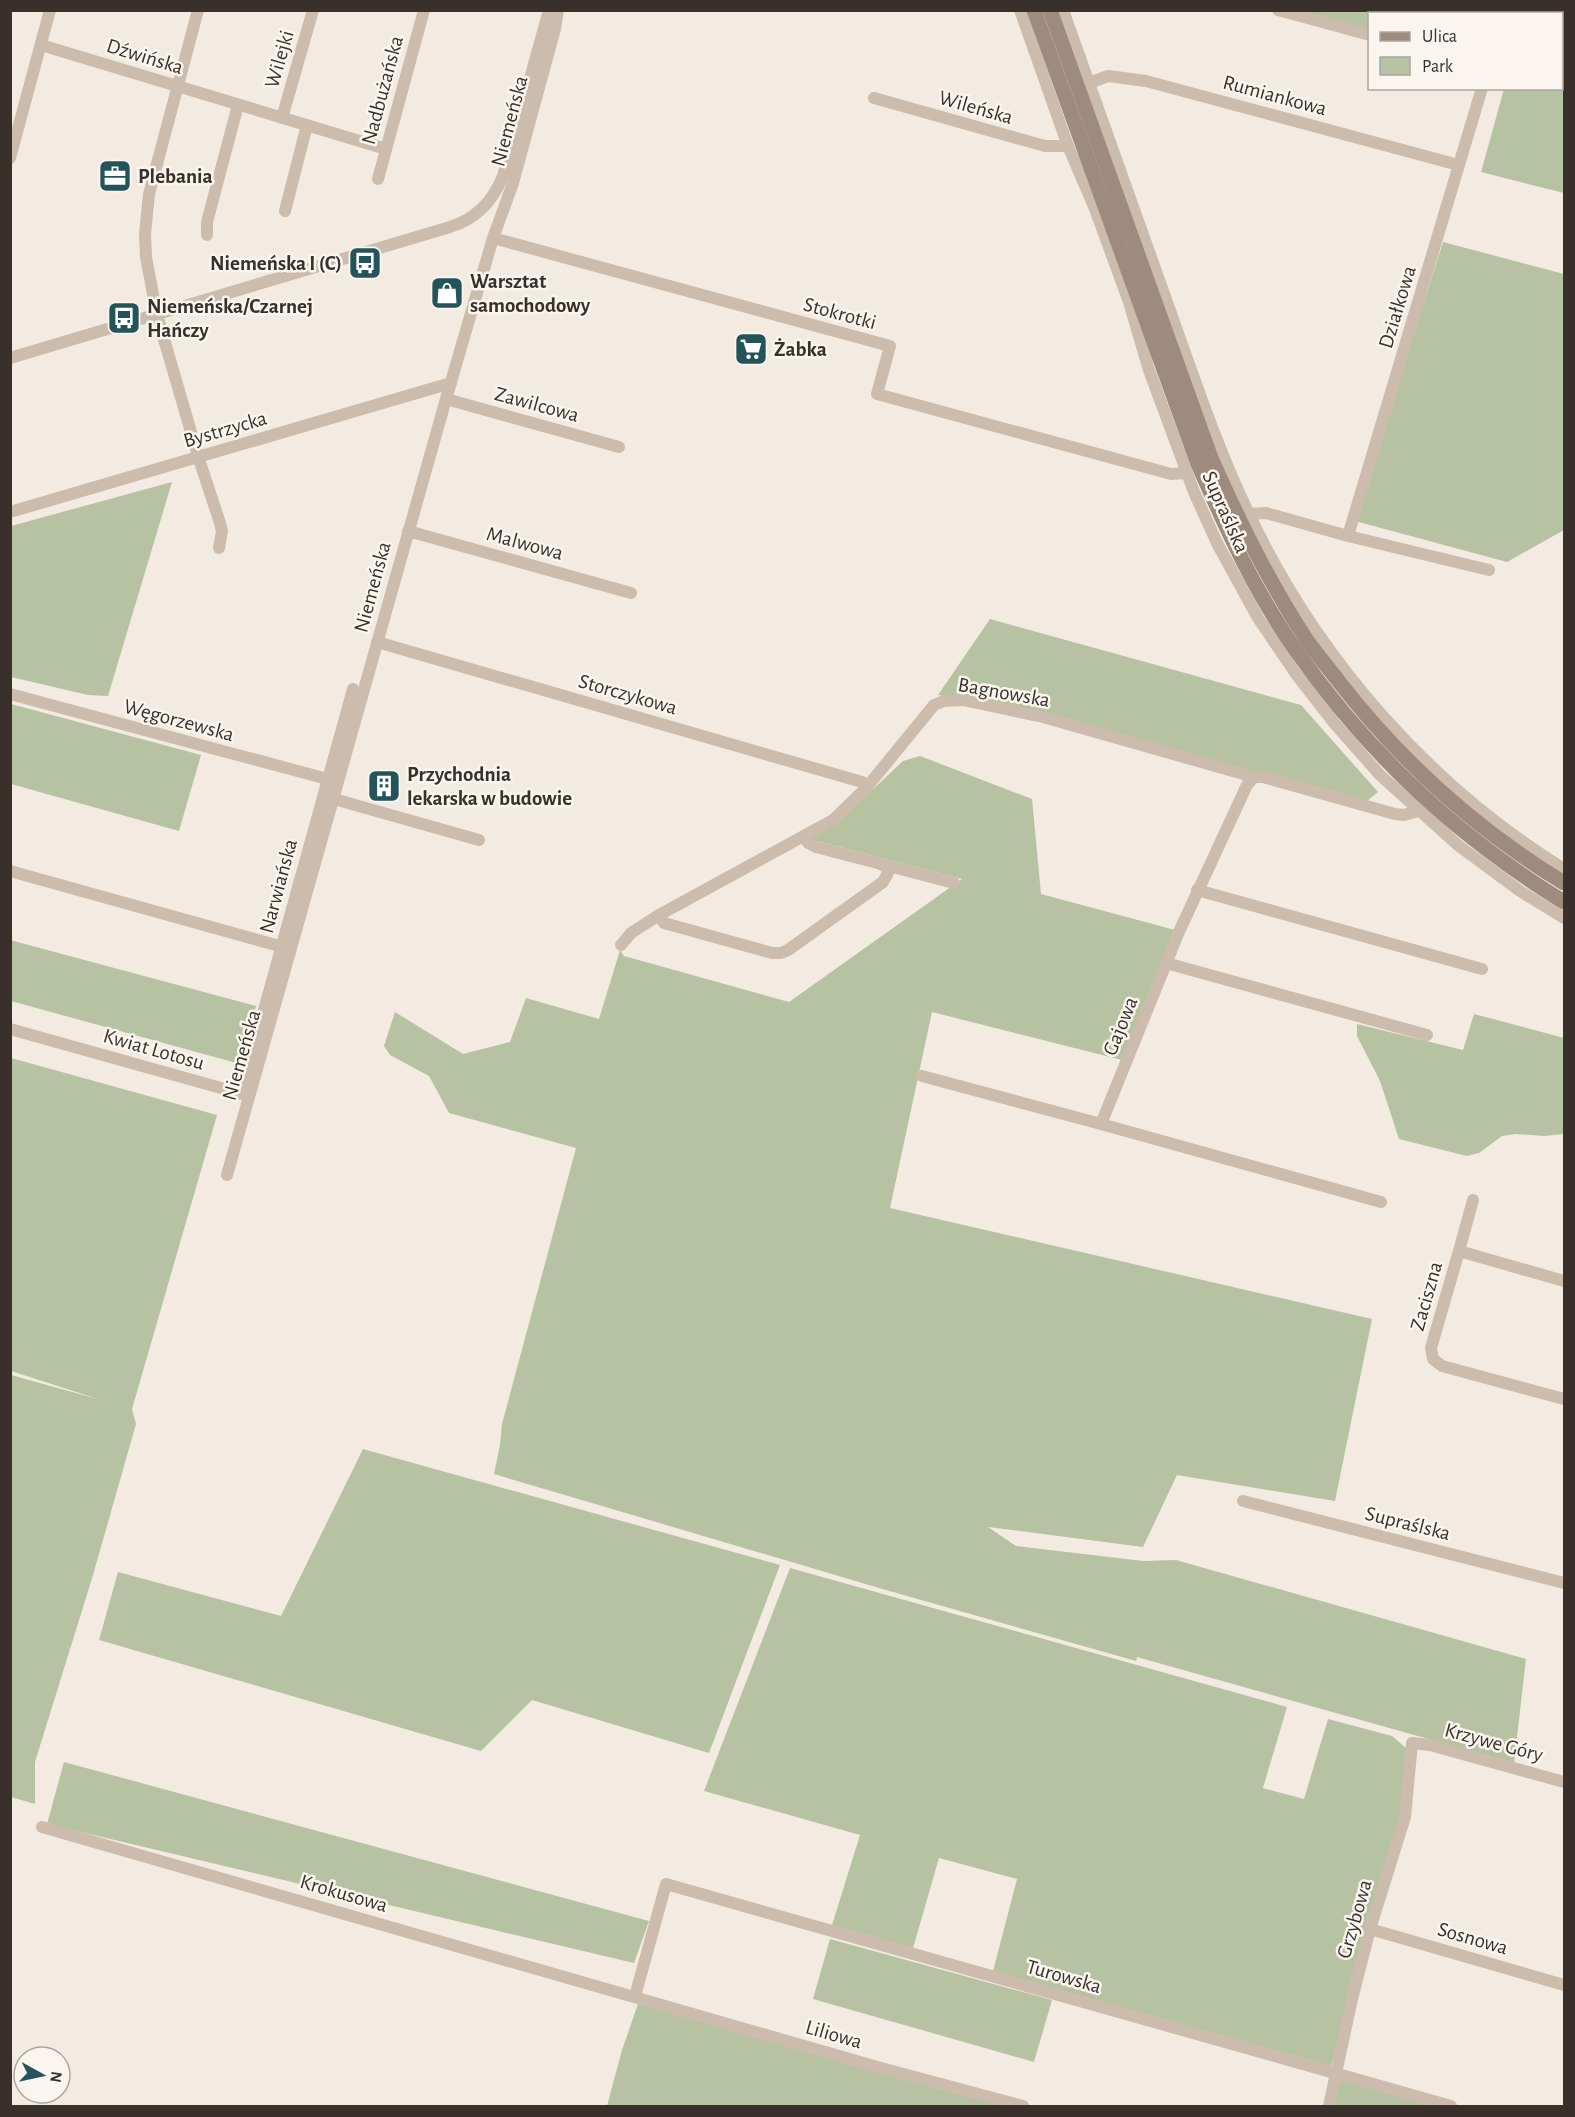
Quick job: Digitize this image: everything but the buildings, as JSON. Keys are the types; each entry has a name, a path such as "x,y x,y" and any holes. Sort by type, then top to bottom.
{"main road":[{"path":"1034,10 1198,464 1233,541 1270,611 1294,649 1348,718 1392,767 1446,816 1528,880 1564,902"},
{"path":"1050,10 1211,458 1237,517 1283,603 1308,641 1360,709 1404,758 1456,804 1535,865 1564,883"}],"street":[{"path":"10,158 50,10"},
{"path":"198,10 154,172 146,215 146,256 157,315 220,523 222,531 219,548"},
{"name":"Wilejki","path":"282,118 313,10"},
{"name":"Nadbużańska","path":"378,179 424,10"},
{"name":"Niemeńska","path":"10,358 439,231 477,214 490,200 503,176 549,10"},
{"name":"Niemeńska","path":"227,1175 245,1094 286,948 334,799 333,781 377,642 493,238 513,183 555,29 558,10"},
{"name":"Supraślska","path":"1020,10 1068,146 1095,208 1186,473 1217,543 1258,618 1296,674 1335,724 1380,775 1459,846 1502,878 1564,918"},
{"name":"Supraślska","path":"1063,10 1199,392 1249,514 1294,596 1320,636 1369,700 1415,750 1466,797 1543,856 1564,869"},
{"path":"1278,10 1368,34"},
{"name":"Dźwińska","path":"41,45 386,149"},
{"name":"Rumiankowa","path":"1089,83 1108,76 1146,81 1451,163"},
{"name":"Działkowa","path":"1348,536 1481,90"},
{"name":"Wileńska","path":"874,98 1045,146 1068,146"},
{"path":"207,235 207,222 238,105"},
{"path":"285,210 307,125"},
{"name":"Stokrotki","path":"493,238 890,346 877,394 1171,474 1186,473"},
{"name":"Bystrzycka","path":"10,512 451,383"},
{"name":"Zawilcowa","path":"446,399 619,447"},
{"path":"1249,514 1266,513 1348,536 1489,570"},
{"name":"Malwowa","path":"408,531 631,592"},
{"name":"Storczykowa","path":"377,642 862,782 867,787"},
{"name":"Narwiańska","path":"286,948 333,781 353,689"},
{"name":"Węgorzewska","path":"10,694 333,781"},
{"name":"Bagnowska","path":"621,945 631,933 659,915 805,837 832,820 867,787 934,705 944,701 963,700 1043,717 1395,814 1412,815 1418,811"},
{"name":"Gajowa","path":"1101,1124 1197,890 1247,785 1254,777"},
{"path":"334,799 479,840"},
{"path":"805,837 808,843 816,846 954,883"},
{"path":"659,915 664,923 772,953 781,953 789,950 883,882 888,873 887,868 881,864"},
{"path":"10,871 286,948"},
{"path":"1197,890 1482,969"},
{"path":"1166,963 1427,1035"},
{"name":"Kwiat Lotosu","path":"10,1029 245,1094"},
{"path":"921,1077 1101,1124 1381,1202"},
{"path":"1459,1251 1473,1200"},
{"name":"Zaciszna","path":"1564,1281 1459,1251 1431,1348 1433,1359 1442,1366 1564,1399"},
{"name":"Supraślska","path":"1243,1501 1564,1583"},
{"name":"Krzywe Góry","path":"1412,1743 1430,1745 1564,1782"},
{"name":"Grzybowa","path":"1329,2106 1370,1929 1405,1817 1412,1743"},
{"name":"Krokusowa","path":"42,1827 635,1996"},
{"name":"Turowska","path":"635,1996 666,1884 1451,2106"},
{"name":"Sosnowa","path":"1370,1929 1564,1985"},
{"name":"Liliowa","path":"635,1996 880,2068 1023,2106"}],"green space":[{"path":"1296,11 1564,11 1564,193 1481,172 1504,90 1563,90 1563,12 1368,12 1368,30"},
{"path":"1443,242 1564,274 1564,530 1507,562 1355,521"},
{"path":"172,482 108,696 88,695 11,677 11,526"},
{"path":"990,619 1301,705 1378,792 1367,801 938,695"},
{"path":"11,704 201,755 179,831 11,784"},
{"path":"920,756 1032,799 1041,894 1175,930 1122,1060 932,1012 890,1208 1372,1319 1335,1501 1177,1475 1143,1547 988,1527 1016,1546 1143,1561 1176,1560 1526,1659 1514,1763 1137,1657 1136,1661 494,1474 502,1424 576,1148 449,1113 429,1076 390,1055 384,1046 395,1012 463,1054 510,1042 526,998 599,1019 620,950 624,956 789,1002 962,879 809,839 836,824 903,761"},
{"path":"10,940 256,1006 240,1064 11,1001"},
{"path":"1474,1014 1564,1038 1564,1134 1502,1136 1479,1153 1467,1156 1399,1139 1380,1081 1357,1036 1357,1024 1463,1050"},
{"path":"11,1058 217,1115 132,1409 136,1424 93,1575 35,1762 35,1804 11,1797 11,1375 101,1400 11,1371"},
{"path":"363,1449 780,1565 709,1753 532,1700 481,1751 99,1640 118,1572 281,1616"},
{"path":"790,1568 1287,1707 1263,1788 1304,1799 1328,1719 1392,1736 1406,1748 1403,1804 1331,2066 993,1971 1017,1879 939,1858 913,1948 832,1925 860,1835 704,1791"},
{"path":"64,1762 649,1921 634,1963 47,1824"},
{"path":"830,1939 1052,2000 1034,2062 813,1999"},
{"path":"638,2004 1006,2106 607,2106 622,2050"},
{"path":"1338,2078 1441,2106 1332,2106"}],"place":[{"name":"Plebania","path":"115,176"},
{"name":"Niemeńska I (C)","path":"365,263"},
{"name":"Warsztat samochodowy","path":"447,293"},
{"name":"Niemeńska/Czarnej Hańczy","path":"124,318"},
{"name":"Żabka","path":"751,349"},
{"name":"Przychodnia lekarska w budowie","path":"384,786"}]}
